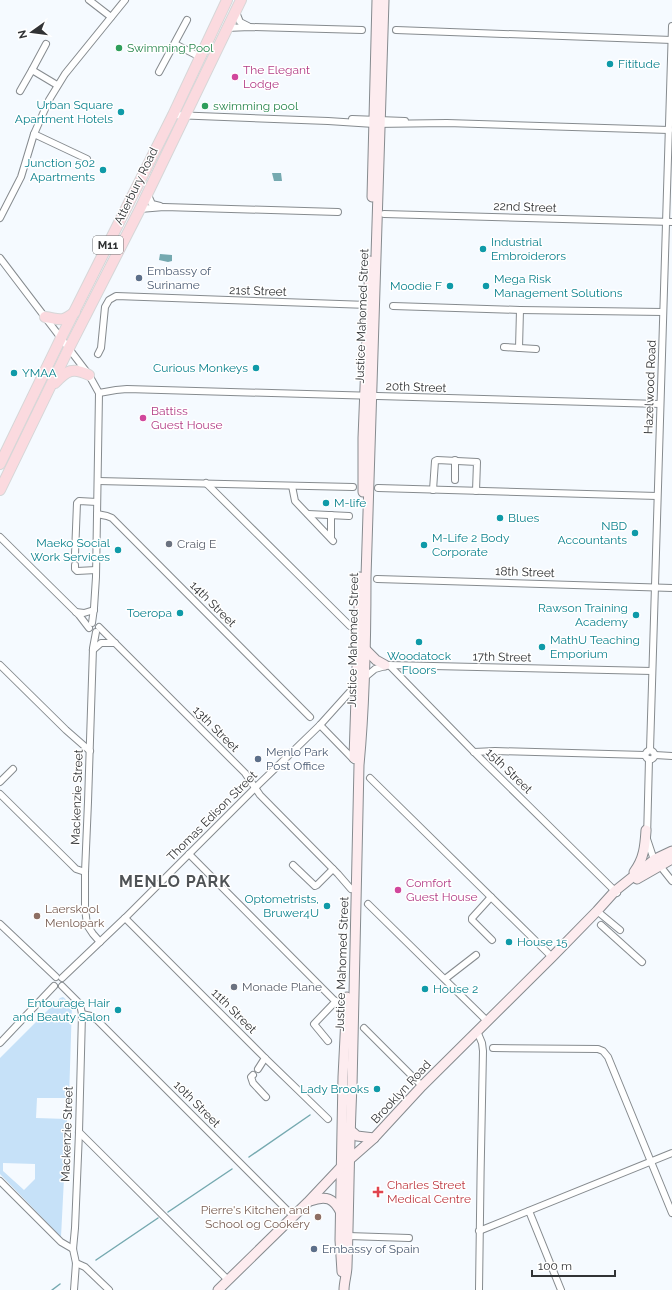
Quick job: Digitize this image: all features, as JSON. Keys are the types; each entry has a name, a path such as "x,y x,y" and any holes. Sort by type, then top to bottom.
{"main road":[{"name":"Atterbury Road","path":"0,464 61,338 173,115 227,0"},
{"name":"Justice Mahomed Street","path":"344,1280 341,1270 343,1077 378,122 377,0"},
{"name":"Justice Mahomed Street","path":"344,1290 344,1280 347,1269 348,1236 350,1159 349,1129 352,1086 359,765 363,721 366,650 368,305 384,0"},
{"name":"Atterbury Road","path":"0,490 69,348 140,209 238,5"},
{"path":"45,317 56,320 62,319 75,312"},
{"path":"45,397 60,378 69,371 78,370 89,375"},
{"path":"366,650 376,660 387,665"},
{"path":"629,878 641,860 645,850 646,830"},
{"path":"657,862 672,852"},
{"path":"657,862 672,859"},
{"name":"Brooklyn Road","path":"616,892 657,862"},
{"name":"Brooklyn Road","path":"218,1290 308,1202 341,1167 374,1138 422,1086 629,878 657,862"},
{"path":"349,1129 357,1136 374,1138"},
{"path":"308,1202 320,1197 330,1199 336,1204 341,1213"}],"street":[{"path":"89,0 111,17"},
{"path":"0,218 21,177 34,134 45,106 57,85 76,59 125,0"},
{"path":"238,5 237,16 240,22 250,27"},
{"path":"159,72 187,20"},
{"name":"Hazelwood Road","path":"672,26 671,121 669,130 669,222 663,312 650,755 646,830 648,846 657,862 672,881"},
{"path":"227,28 250,27 362,30"},
{"path":"396,30 672,40"},
{"path":"20,91 46,44"},
{"path":"175,44 200,57"},
{"path":"32,70 57,85"},
{"path":"173,115 328,121 669,130"},
{"path":"34,134 87,159"},
{"path":"147,193 152,204 164,207"},
{"path":"140,209 164,207 338,212"},
{"name":"22nd Street","path":"384,214 669,222"},
{"name":"Mackenzie Street","path":"0,258 89,375 99,393 96,570 85,872 86,922 90,931 100,942"},
{"name":"21st Street","path":"98,354 101,348 105,307 109,300 116,296 368,305"},
{"path":"393,306 663,312"},
{"path":"518,348 520,310"},
{"path":"504,347 536,349"},
{"name":"20th Street","path":"99,393 127,389 660,404"},
{"path":"433,490 435,461 455,460 477,462 476,491"},
{"path":"455,460 455,480"},
{"path":"98,481 353,487"},
{"path":"206,483 350,626"},
{"path":"292,486 295,501 332,539 331,515"},
{"path":"378,488 657,496"},
{"path":"75,554 78,503 79,501 97,502"},
{"name":"14th Street","path":"97,514 112,518 310,717"},
{"path":"308,514 349,516"},
{"name":"13th Street","path":"0,537 77,613 113,641 245,773 260,795 351,889"},
{"path":"75,565 75,569 77,571 96,570"},
{"name":"18th Street","path":"377,579 672,588"},
{"path":"77,613 84,613 94,609"},
{"path":"93,649 101,643 113,641"},
{"path":"0,665 72,736 90,751"},
{"path":"357,684 376,669 387,665"},
{"name":"17th Street","path":"387,665 652,671"},
{"name":"15th Street","path":"387,665 616,892"},
{"name":"Thomas Edison Street","path":"62,978 125,918 320,725 357,684"},
{"path":"320,725 354,760"},
{"path":"474,752 495,751 672,756"},
{"path":"0,782 13,769"},
{"path":"370,778 552,957"},
{"path":"0,794 76,869 85,872"},
{"path":"189,854 337,1003 314,1024 328,1041"},
{"path":"293,865 315,886 333,869"},
{"path":"491,898 472,918 472,920 492,940"},
{"path":"368,904 487,1021"},
{"path":"598,910 618,929 611,933"},
{"name":"11th Street","path":"125,918 328,1119"},
{"path":"0,924 56,977 59,976 62,978 64,983 62,986 57,988 54,986"},
{"path":"601,925 642,962"},
{"path":"445,979 476,955"},
{"path":"54,986 53,980 56,977"},
{"path":"0,1044 54,986"},
{"name":"Mackenzie Street","path":"62,986 80,1004 82,1014 79,1132 73,1249 76,1263 74,1290"},
{"name":"10th Street","path":"82,1014 91,1016 97,1020 293,1216"},
{"path":"364,1028 422,1086"},
{"path":"477,1031 482,1043 483,1051 480,1145 482,1165 479,1290"},
{"path":"493,1048 598,1049 603,1051 608,1057 672,1214"},
{"path":"258,1069 265,1058"},
{"path":"253,1075 253,1083 266,1097"},
{"path":"79,1132 228,1280"},
{"path":"480,1231 672,1153"},
{"path":"0,1181 61,1242 73,1249"},
{"path":"529,1211 561,1290"},
{"path":"348,1236 409,1238"},
{"path":"76,1263 85,1267 109,1290"}],"shaded area":[{"path":"272,173 281,173 282,181 274,181"},
{"path":"160,254 172,255 172,261 168,262 159,260"},
{"path":"63,997 72,1005 69,1098 37,1098 36,1118 67,1119 61,1237 0,1174 0,1058 60,998","holes":["3,1163 35,1164 35,1179 24,1190 3,1171"]}],"waterway":[{"path":"249,1157 310,1115"},
{"path":"168,1212 232,1169"},
{"path":"96,1260 158,1218"},
{"path":"52,1290 60,1284"}],"tunnel":[{"path":"75,554 75,565"}],"place":[{"name":"Swimming Pool","path":"119,48"},
{"name":"Fititude","path":"610,64"},
{"name":"The Elegant Lodge","path":"235,77"},
{"name":"swimming pool","path":"205,106"},
{"name":"Urban Square Apartment Hotels","path":"121,112"},
{"name":"Junction 502 Apartments","path":"103,170"},
{"name":"Industrial Embroiderors","path":"483,249"},
{"name":"Embassy of Suriname","path":"139,278"},
{"name":"Moodie F","path":"450,286"},
{"name":"Mega Risk Management Solutions","path":"486,286"},
{"name":"Curious Monkeys","path":"256,368"},
{"name":"YMAA","path":"14,373"},
{"name":"Battiss Guest House","path":"143,418"},
{"name":"M-life","path":"326,503"},
{"name":"Blues","path":"500,518"},
{"name":"NBD Accountants","path":"635,533"},
{"name":"Craig E","path":"169,544"},
{"name":"M-Life 2 Body Corporate","path":"424,545"},
{"name":"Maeko Social Work Services","path":"118,550"},
{"name":"Toeropa","path":"180,613"},
{"name":"Rawson Training Academy","path":"636,615"},
{"name":"Woodatock Floors","path":"419,642"},
{"name":"MathU Teaching Emporium","path":"542,647"},
{"name":"Menlo Park Post Office","path":"258,759"},
{"name":"Comfort Guest House","path":"398,890"},
{"name":"Optometrists, Bruwer4U","path":"327,906"},
{"name":"Laerskool Menlopark","path":"37,916"},
{"name":"House 15","path":"509,942"},
{"name":"Monade Plane","path":"234,987"},
{"name":"House 2","path":"425,989"},
{"name":"Entourage Hair and Beauty Salon","path":"118,1010"},
{"name":"Lady Brooks","path":"377,1089"},
{"name":"Charles Street Medical Centre","path":"378,1192"},
{"name":"Pierre's Kitchen and School og Cookery","path":"318,1217"},
{"name":"Embassy of Spain","path":"314,1249"}],"district":[{"name":"MENLO PARK","path":"175,881"}]}
